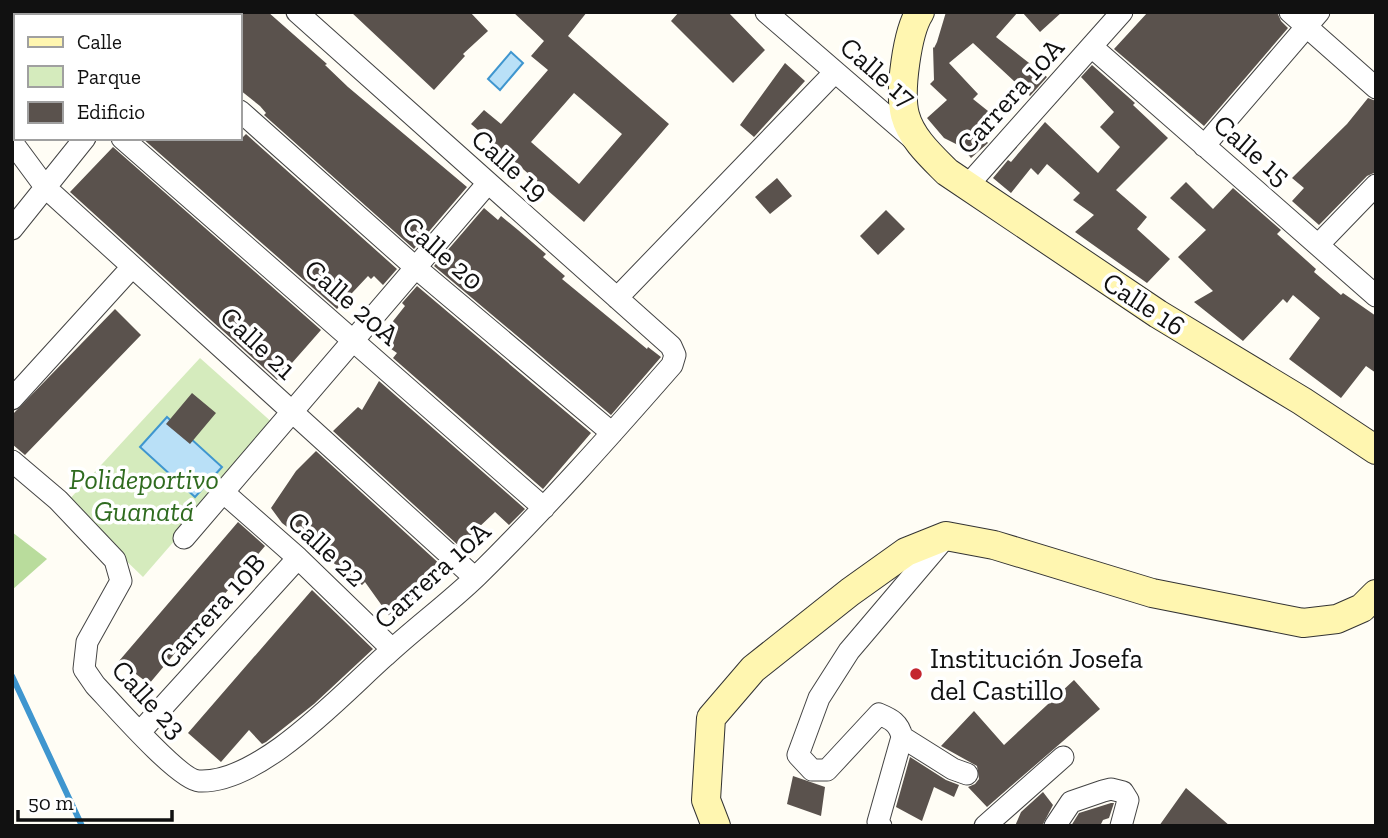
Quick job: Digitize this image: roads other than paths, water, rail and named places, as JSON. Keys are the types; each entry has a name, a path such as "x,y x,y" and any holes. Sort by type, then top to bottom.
{"street":[{"name":"Calle 19","path":"297,12 671,346 675,355 672,365"},
{"name":"Calle 17","path":"766,12 921,146"},
{"name":"Calle 16","path":"919,12 906,57 905,115 921,146 947,172 1158,314 1302,401 1376,450"},
{"name":"Carrera 10A","path":"968,185 1122,12"},
{"path":"1290,12 1313,20 1376,88"},
{"path":"1205,146 1313,20"},
{"name":"Calle 15","path":"1091,47 1376,296"},
{"path":"617,298 835,72"},
{"name":"Calle 20","path":"242,113 415,267 612,433"},
{"path":"12,229 83,140"},
{"name":"Calle 20A","path":"124,140 544,508"},
{"name":"Calle 21","path":"12,142 46,188 475,578"},
{"path":"184,538 488,183"},
{"path":"1318,245 1376,185"},
{"path":"12,399 132,267"},
{"name":"Carrera 10A","path":"197,781 243,773 291,740 475,578 544,508 672,365"},
{"name":"Calle 23","path":"12,461 58,500 115,560 121,581 87,642 84,669 95,685 177,769 197,781"},
{"name":"Calle 22","path":"223,492 298,558 392,649"},
{"path":"881,826 878,822 902,737 892,719 878,714 827,770 812,771 798,755 819,698 849,651 946,536"},
{"path":"716,826 706,800 711,718 753,669 850,592 906,552 946,536 994,545 1152,593 1303,623 1337,619 1362,608 1376,594"},
{"name":"Carrera 10B","path":"140,732 298,558"},
{"path":"902,737 953,769 967,774"},
{"path":"985,826 1063,757"},
{"path":"1055,826 1071,802 1111,789 1122,792 1128,800 1121,826"}],"water":[{"path":"511,52 523,63 500,90 488,79"},
{"path":"167,417 222,467 195,497 140,447"}],"waterway":[{"path":"12,676 82,826"}],"place":[{"name":"Institución Josefa del Castillo","path":"916,674"}],"park label":[{"name":"Polideportivo Guanatá","path":"144,495"}]}
